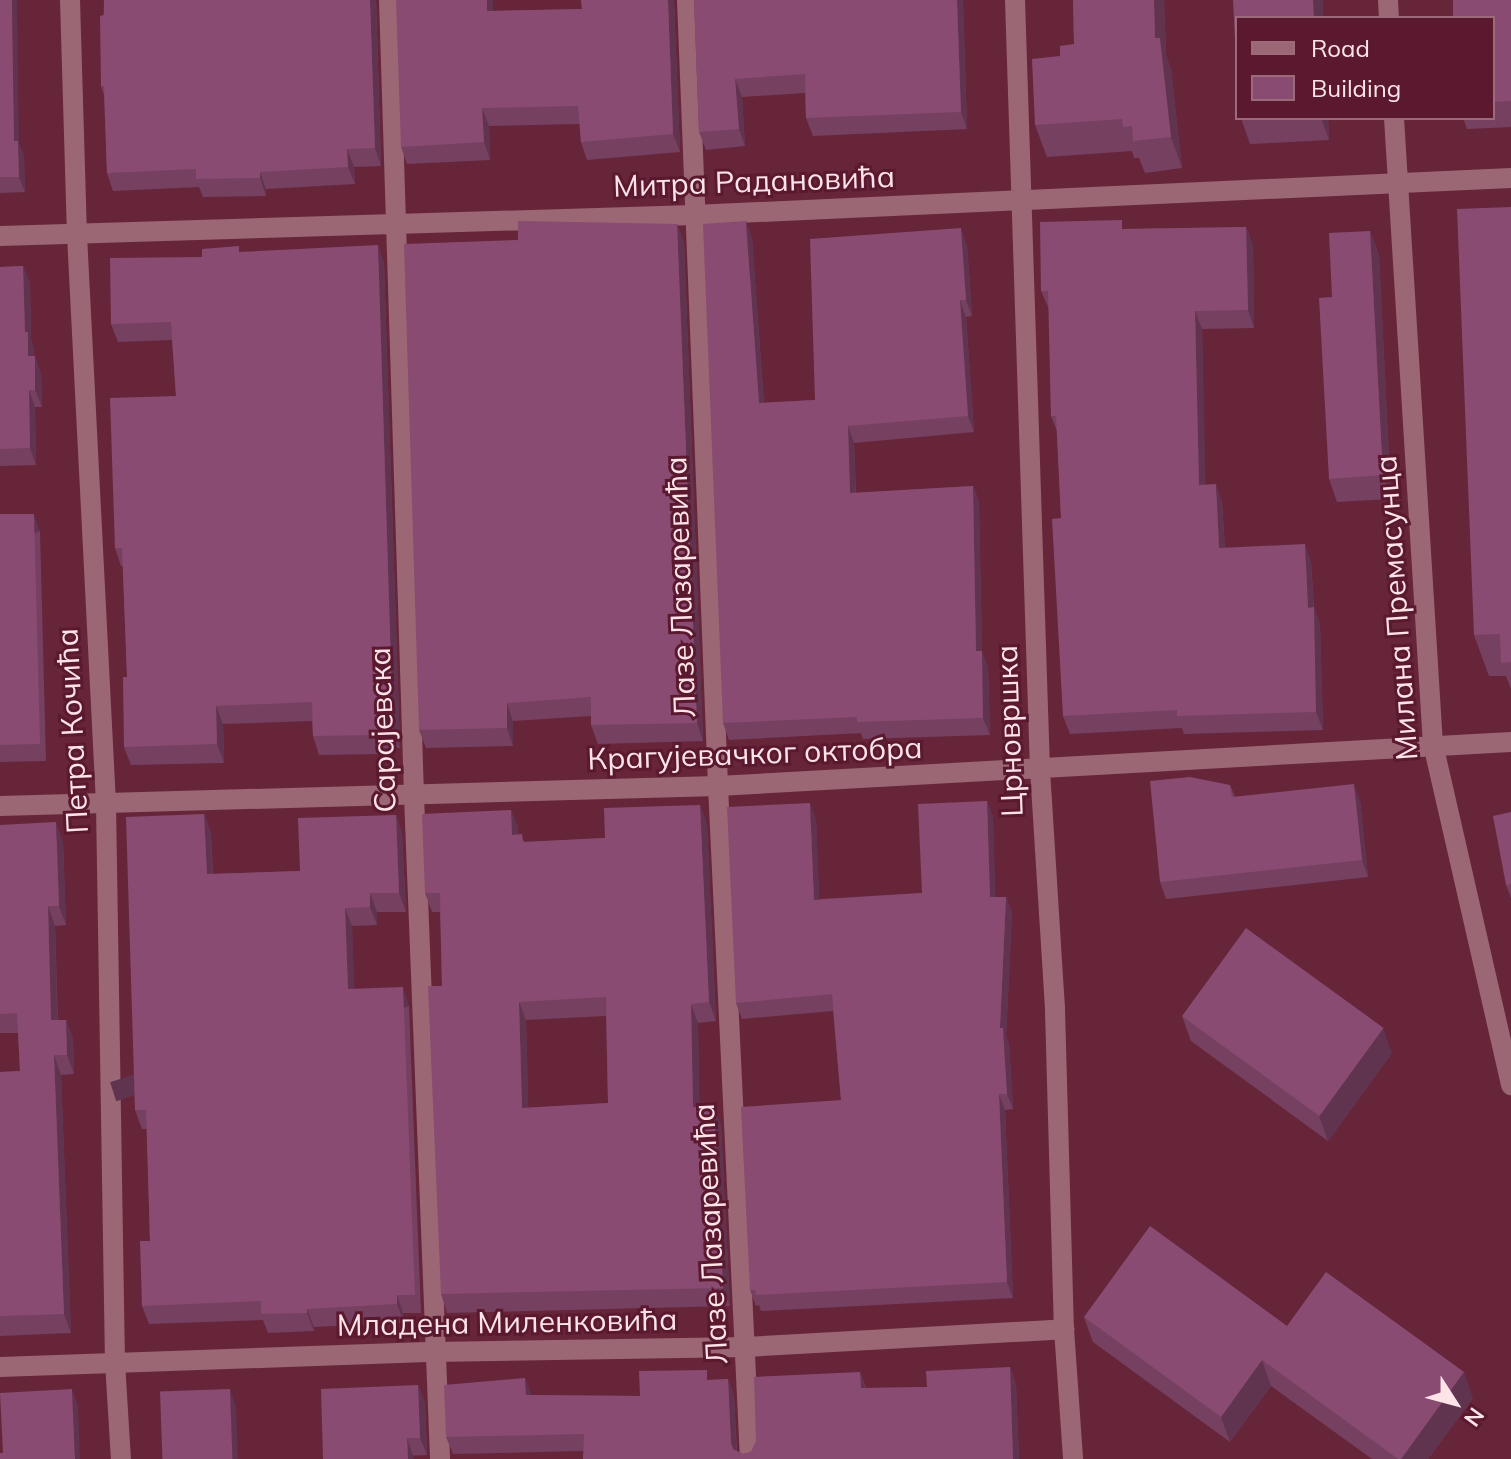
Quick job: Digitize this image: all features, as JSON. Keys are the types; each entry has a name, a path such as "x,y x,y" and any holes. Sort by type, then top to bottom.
{"street":[{"name":"Петра Кочића","path":"70,0 77,235 106,804 115,1362 121,1459"},
{"name":"Сарајевска","path":"389,0 414,796 440,1459"},
{"name":"Лазе Лазаревића","path":"687,0 718,786 750,1459"},
{"name":"Црновршка","path":"1015,0 1040,770 1055,1010 1064,1329 1073,1459"},
{"name":"Милана Премасунца","path":"1394,120 1433,744 1511,1085"},
{"name":"Митра Радановића","path":"0,236 694,215 1020,199 1397,186 1511,178"},
{"name":"Крагујевачког октобра","path":"0,806 718,786 1511,742"},
{"name":"Младена Миленковића","path":"0,1367 434,1352 746,1347 1064,1329"}],"building":[{"path":"0,0 12,0 14,141 18,141 19,177 0,177"},
{"path":"104,0 370,0 375,148 347,149 348,167 260,172 260,178 196,179 196,169 107,173 104,86 101,86 100,16 104,15"},
{"path":"396,0 487,0 487,11 582,9 581,0 668,0 673,134 581,142 578,106 482,108 484,142 401,147"},
{"path":"694,0 957,0 961,112 806,118 805,74 735,79 739,129 699,132"},
{"path":"1073,0 1154,0 1155,38 1160,38 1171,137 1133,141 1132,126 1123,127 1122,119 1035,125 1032,59 1060,56 1060,46 1074,44"},
{"path":"1233,0 1313,0 1314,16 1235,16 1235,40"},
{"path":"1453,0 1511,0 1511,101 1495,102 1495,16 1453,16"},
{"path":"1511,207 1511,662 1501,663 1500,634 1474,635 1457,209"},
{"path":"1122,220 1122,229 1246,227 1248,310 1195,311 1199,485 1216,484 1219,548 1305,544 1308,608 1314,607 1316,712 1177,716 1177,710 1063,716 1052,519 1061,518 1056,416 1051,416 1048,291 1041,291 1040,222"},
{"path":"518,221 677,224 697,723 591,725 591,697 507,703 507,728 419,730 404,244 518,240"},
{"path":"746,221 759,403 815,400 810,239 961,228 966,300 960,300 968,416 848,426 850,493 973,486 976,651 982,651 983,718 857,722 857,717 723,723 703,224"},
{"path":"1370,231 1383,475 1329,479 1319,298 1332,297 1329,233"},
{"path":"378,245 393,730 374,730 374,735 313,736 312,702 216,706 217,744 124,747 123,677 127,677 122,548 115,548 110,398 176,396 171,322 111,324 110,258 202,257 202,249 239,246 239,252"},
{"path":"23,266 28,356 35,356 35,390 29,390 30,448 0,449 0,267"},
{"path":"0,514 34,514 40,744 0,745"},
{"path":"1190,777 1230,785 1232,797 1354,784 1362,860 1160,882 1150,781"},
{"path":"987,801 990,897 1006,897 1000,1028 1003,1028 1007,1094 999,1094 1007,1282 756,1295 755,1290 750,1290 741,1107 841,1100 832,994 736,1003 727,807 810,803 814,900 922,893 918,804"},
{"path":"700,805 709,1002 691,1004 693,1107 714,1106 723,1288 441,1294 428,986 442,986 440,893 425,893 422,814 511,810 512,835 522,834 523,842 605,838 604,808","holes":["606,997 608,1103 522,1108 519,1002"]},
{"path":"1511,812 1511,884 1506,885 1493,816"},
{"path":"204,814 207,874 300,871 298,818 396,815 399,893 370,893 370,907 345,908 348,989 403,987 415,1295 397,1295 397,1304 261,1314 261,1301 142,1306 140,1241 150,1241 146,1110 135,1110 126,817"},
{"path":"56,822 59,906 48,906 51,1020 66,1020 67,1055 54,1055 64,1314 0,1316 0,1072 20,1071 17,1013 0,1014 0,825"},
{"path":"1246,928 1384,1028 1319,1116 1182,1016"},
{"path":"1150,1226 1287,1326 1326,1272 1464,1372 1401,1459 1262,1360 1221,1417 1084,1317"},
{"path":"1010,1367 1013,1459 583,1459 584,1434 446,1437 444,1385 525,1378 526,1395 640,1396 639,1371 707,1370 707,1380 728,1379 731,1443 733,1449 743,1454 751,1452 756,1441 754,1377 860,1372 861,1388 927,1387 926,1371"},
{"path":"418,1385 420,1438 407,1438 408,1459 323,1459 321,1389"},
{"path":"72,1389 75,1459 0,1459 0,1453 3,1453 0,1393"},
{"path":"230,1389 232,1459 162,1459 160,1391"}]}
